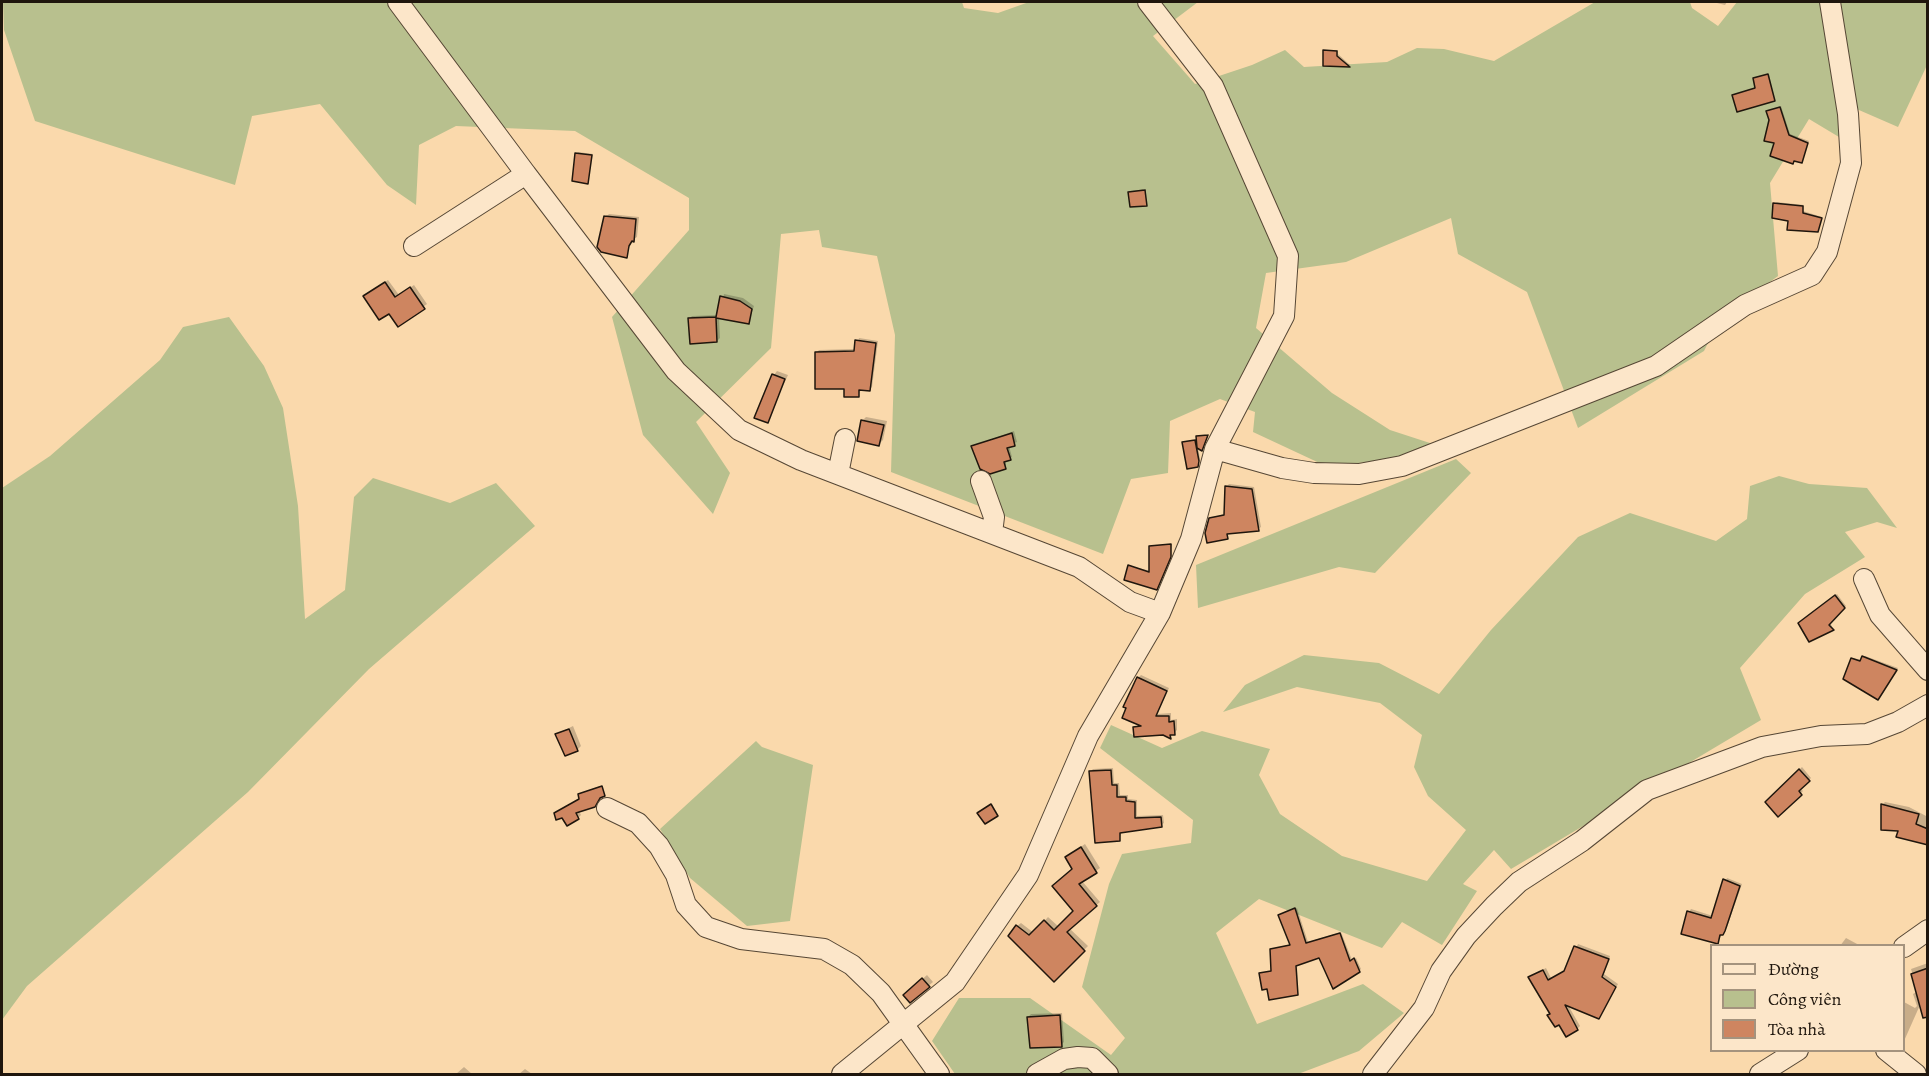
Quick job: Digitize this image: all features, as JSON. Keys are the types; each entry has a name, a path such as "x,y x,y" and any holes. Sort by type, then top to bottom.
{"street":[{"path":"398,2 676,371 739,430 801,460 1079,567 1130,602 1160,614"},
{"path":"842,1074 955,982 1028,875 1088,736 1160,614 1191,539 1215,449 1284,316 1288,256 1213,86 1148,2"},
{"path":"1215,449 1282,468 1314,473 1359,474 1402,466 1656,366 1744,305 1807,279 1816,271 1827,252 1851,163 1848,114 1830,2"},
{"path":"414,246 526,174"},
{"path":"838,474 845,439"},
{"path":"981,481 993,517 992,533"},
{"path":"1864,579 1880,615 1928,670"},
{"path":"1373,1074 1424,1008 1441,971 1466,936 1494,906 1519,882 1582,841 1647,790 1762,747 1821,736 1867,734 1898,722 1928,705"},
{"path":"608,808 638,822 660,846 676,875 686,905 706,927 741,939 824,949 852,965 881,993 939,1074"},
{"path":"1905,946 1928,930"},
{"path":"1760,1074 1795,1052"},
{"path":"1888,1052 1916,1074"},
{"path":"1037,1074 1064,1059 1078,1057 1092,1058 1108,1074"}],"green space":[{"path":"3,2 962,2 964,8 998,13 1029,2 1198,2 1153,36 1195,84 1252,65 1285,50 1304,67 1387,62 1417,48 1444,49 1494,61 1595,2 1690,2 1692,8 1718,26 1737,2 1927,2 1928,63 1898,127 1852,107 1844,140 1809,119 1770,183 1778,276 1720,319 1704,351 1578,428 1527,292 1458,254 1451,218 1346,262 1266,273 1256,328 1332,393 1390,430 1433,444 1399,473 1374,461 1328,467 1253,432 1255,412 1220,399 1170,421 1168,473 1131,479 1103,554 891,472 895,335 877,256 822,247 819,230 781,234 771,348 696,422 730,473 713,514 643,435 612,317 689,230 689,198 575,131 456,126 419,145 416,205 387,185 320,104 252,116 235,185 35,121 4,30"},
{"path":"229,317 264,366 283,408 298,506 305,619 345,590 354,497 373,478 450,503 496,483 535,526 369,669 248,792 27,986 2,1020 2,488 50,456 160,360 183,327"},
{"path":"1456,459 1471,473 1375,573 1339,567 1198,608 1196,565"},
{"path":"1779,476 1809,484 1867,488 1897,528 1877,522 1845,532 1865,557 1805,594 1740,668 1761,720 1511,869 1494,850 1463,884 1477,891 1442,945 1402,922 1382,948 1259,899 1216,933 1257,1024 1363,984 1404,1013 1359,1051 1298,1074 955,1074 932,1041 959,998 1030,998 1111,1055 1125,1038 1082,987 1109,884 1122,854 1191,843 1193,820 1100,748 1111,725 1162,748 1202,731 1270,749 1259,775 1280,814 1342,856 1427,881 1466,830 1428,796 1414,767 1422,735 1380,703 1297,687 1223,712 1245,685 1304,655 1379,663 1439,694 1491,630 1578,537 1630,513 1716,541 1747,519 1750,486"},
{"path":"756,741 762,747 813,765 790,921 747,926 690,878 660,829"}],"building":[{"path":"1323,50 1337,51 1337,56 1350,67 1323,66"},
{"path":"1768,74 1775,101 1737,112 1732,95 1755,88 1753,78"},
{"path":"1780,107 1789,135 1808,143 1802,163 1794,161 1793,164 1770,156 1774,143 1764,141 1769,120 1766,111"},
{"path":"575,153 592,155 588,184 572,181"},
{"path":"1145,190 1147,206 1130,207 1128,192"},
{"path":"1773,203 1803,206 1803,213 1822,218 1818,232 1787,230 1788,221 1772,218"},
{"path":"604,216 636,219 634,242 632,241 629,246 627,258 601,252 597,247"},
{"path":"385,282 395,297 410,287 425,309 398,327 389,314 379,320 363,296"},
{"path":"720,296 740,301 752,309 749,324 716,318 717,342 690,344 688,318 716,317"},
{"path":"855,340 876,343 870,391 859,390 859,397 844,397 844,389 815,389 815,352 854,351"},
{"path":"772,374 785,379 768,423 754,418"},
{"path":"861,420 884,425 879,446 857,441"},
{"path":"1012,433 1015,446 1007,448 1011,460 1004,462 1006,469 990,474 980,469 971,446"},
{"path":"1208,435 1202,451 1197,448 1196,436"},
{"path":"1195,440 1198,467 1187,469 1182,442"},
{"path":"1225,486 1252,489 1259,531 1227,534 1228,539 1207,543 1205,533 1209,518 1224,515"},
{"path":"1171,544 1171,557 1157,590 1124,580 1128,565 1149,572 1149,546"},
{"path":"1835,595 1845,608 1829,625 1834,630 1809,642 1798,623"},
{"path":"1862,656 1897,670 1878,700 1843,679 1851,658 1860,661"},
{"path":"1137,677 1167,691 1156,716 1169,716 1169,722 1174,721 1175,735 1170,735 1171,739 1163,735 1134,737 1133,727 1141,726 1122,718 1126,708 1123,707"},
{"path":"569,729 578,751 565,756 555,734"},
{"path":"1799,769 1810,781 1799,791 1802,795 1778,817 1765,802"},
{"path":"1111,770 1112,785 1117,785 1117,797 1126,797 1126,801 1135,802 1135,818 1161,817 1162,827 1120,833 1120,841 1095,843 1089,771"},
{"path":"602,786 605,796 600,798 595,807 576,813 579,819 567,826 562,818 556,820 554,813 579,799 578,794"},
{"path":"991,804 998,816 985,824 977,813"},
{"path":"1881,804 1919,814 1916,824 1928,829 1928,845 1896,837 1898,831 1881,830"},
{"path":"1081,847 1097,873 1079,884 1097,906 1067,932 1085,951 1054,982 1008,936 1016,925 1029,935 1044,920 1054,930 1073,911 1052,886 1072,869 1065,857"},
{"path":"1723,879 1740,886 1725,931 1723,935 1720,935 1718,944 1681,934 1687,911 1711,918"},
{"path":"1295,908 1306,943 1340,933 1350,961 1354,958 1360,972 1333,989 1319,958 1296,966 1298,995 1269,1000 1267,989 1262,990 1259,973 1271,971 1270,949 1290,945 1278,915"},
{"path":"1574,946 1609,959 1602,977 1616,987 1599,1019 1565,1005 1578,1030 1566,1037 1559,1025 1555,1027 1547,1015 1550,1014 1528,977 1543,970 1548,980 1564,971"},
{"path":"1928,968 1928,1017 1923,1018 1911,974"},
{"path":"922,978 930,987 910,1003 903,995"},
{"path":"1060,1015 1062,1047 1030,1048 1027,1017"}]}
